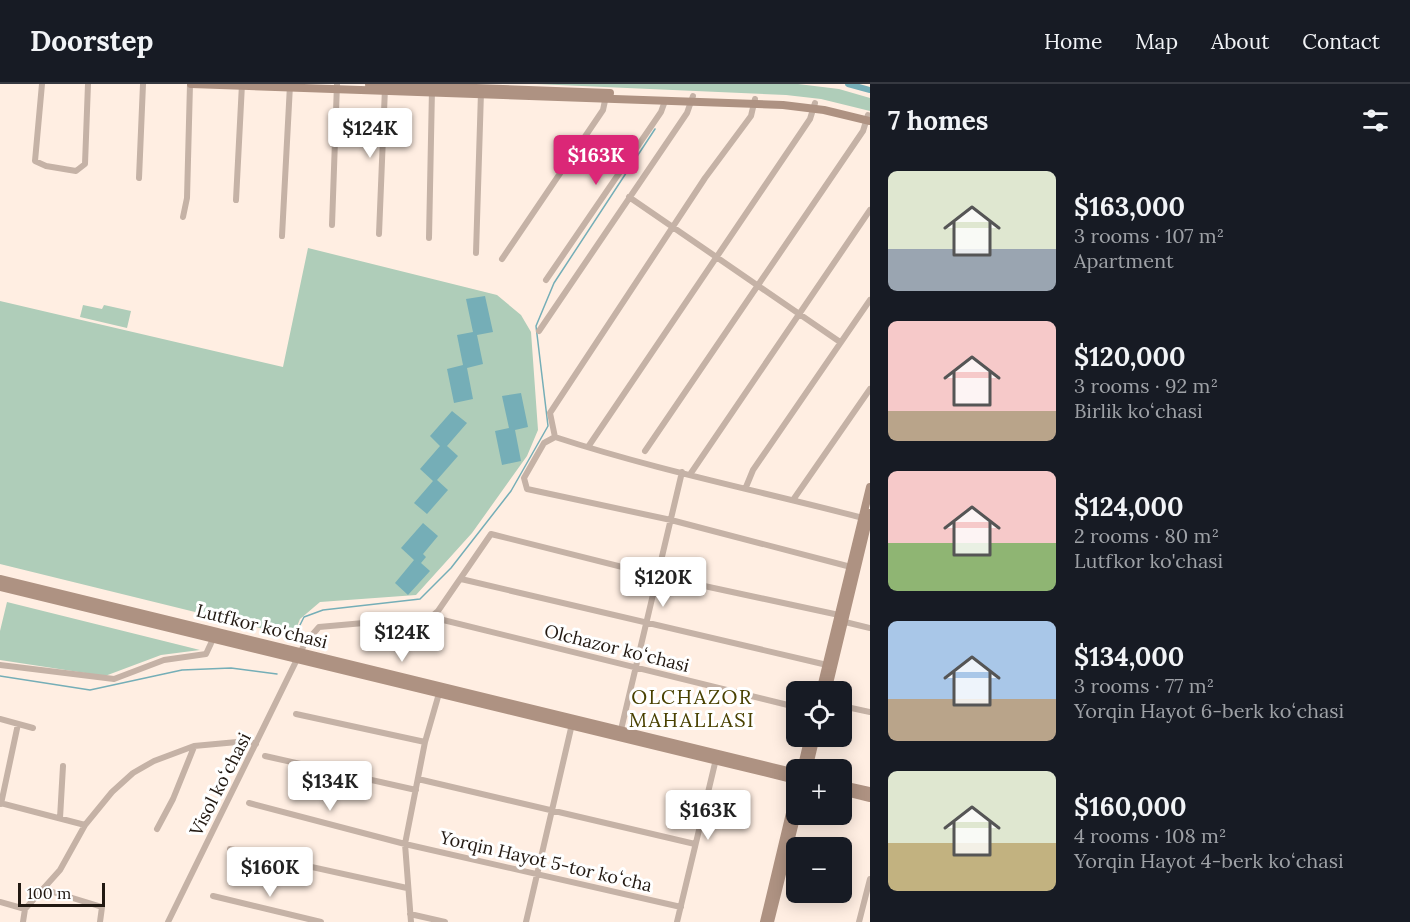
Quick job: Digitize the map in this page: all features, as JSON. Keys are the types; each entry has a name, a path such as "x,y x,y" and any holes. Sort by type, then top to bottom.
{"main road":[{"path":"191,84 432,89 755,101 815,106 869,118"},
{"path":"369,84 385,88"},
{"path":"481,91 531,87 606,96 665,100 693,99"},
{"path":"822,681 866,515 870,487"},
{"path":"828,681 851,567 866,515"},
{"name":"Lutfkor ko'chasi","path":"0,579 299,656 717,757 786,771"},
{"name":"Lutfkor ko'chasi","path":"0,587 213,639 299,656"},
{"name":"Lutfkor ko'chasi","path":"717,757 786,777"},
{"path":"852,786 870,791"},
{"path":"852,794 870,798"},
{"path":"764,922 787,825"},
{"path":"770,922 794,825"}],"street":[{"path":"42,84 36,161 46,166 76,171 86,164 88,84"},
{"path":"139,178 143,84"},
{"path":"183,217 187,198 191,84"},
{"path":"236,200 242,85"},
{"path":"282,236 290,86"},
{"path":"332,225 337,87"},
{"path":"379,234 385,88"},
{"path":"429,238 432,89"},
{"path":"476,253 481,91"},
{"path":"502,259 603,110 606,96"},
{"path":"539,331 687,113 693,99"},
{"path":"546,280 661,112 665,100"},
{"path":"555,437 550,413 673,228 751,116 755,101"},
{"path":"588,447 810,119 815,106"},
{"path":"645,451 863,131 869,118"},
{"path":"629,197 840,342"},
{"path":"691,473 870,210"},
{"path":"746,488 753,470 870,300"},
{"path":"793,500 870,389"},
{"path":"851,567 671,520 527,489 524,478 544,443 555,437 793,500 866,515"},
{"path":"620,734 682,472"},
{"path":"431,617 461,579 491,534 870,628"},
{"path":"461,579 826,665"},
{"name":"Olchazor koʻchasi","path":"299,656 311,633 319,627 431,617 786,705"},
{"path":"0,665 114,679 164,660 206,654 213,639"},
{"name":"Visol koʻchasi","path":"168,922 299,656"},
{"path":"411,922 406,888 405,844 425,742 440,690"},
{"path":"852,708 870,712"},
{"path":"296,714 425,742"},
{"path":"0,720 33,728"},
{"path":"526,922 572,722"},
{"path":"18,724 0,803 85,825"},
{"path":"23,922 25,909 60,870 85,825 112,792 133,773 154,761 194,746 248,741 256,744"},
{"path":"157,829 179,785 194,746"},
{"path":"265,756 416,790"},
{"path":"678,922 717,757"},
{"path":"60,818 63,766"},
{"path":"418,779 695,844"},
{"name":"Yorqin Hayot 5-tor koʻcha","path":"249,803 405,844 681,907"},
{"path":"230,849 406,888"},
{"path":"859,922 870,883"},
{"path":"43,889 102,907 100,922"},
{"path":"213,896 321,922"},
{"path":"0,902 25,909"},
{"path":"410,914 445,922"}],"green space":[{"path":"536,84 798,84 839,89 870,98 870,111 821,99 786,95"},
{"path":"308,248 497,295 521,315 531,332 538,430 527,456 472,533 416,595 320,602 300,619 293,636 0,564 0,301 283,367"},
{"path":"83,305 102,309 104,305 131,311 127,328 80,317"},
{"path":"7,602 200,650 161,655 105,676 0,660 0,631"}],"water":[{"path":"485,296 493,332 477,335 483,364 467,368 473,399 454,403 447,369 463,365 457,335 473,332 466,299"},
{"path":"521,393 528,427 515,430 521,461 502,465 495,431 509,428 502,396"},
{"path":"452,411 467,423 447,446 458,456 437,480 448,490 427,514 414,503 433,481 420,469 440,446 430,436"},
{"path":"423,523 438,536 423,554 426,557 421,563 430,571 408,595 395,583 414,560 401,548"}],"waterway":[{"path":"848,84 870,90"},
{"path":"295,635 304,617 323,610 420,599 451,568 511,491 548,426 536,326 554,283 655,129"},
{"path":"0,676 90,690 182,670 231,668 277,674"}],"district":[{"name":"OLCHAZOR MAHALLASI","path":"692,708"}]}
